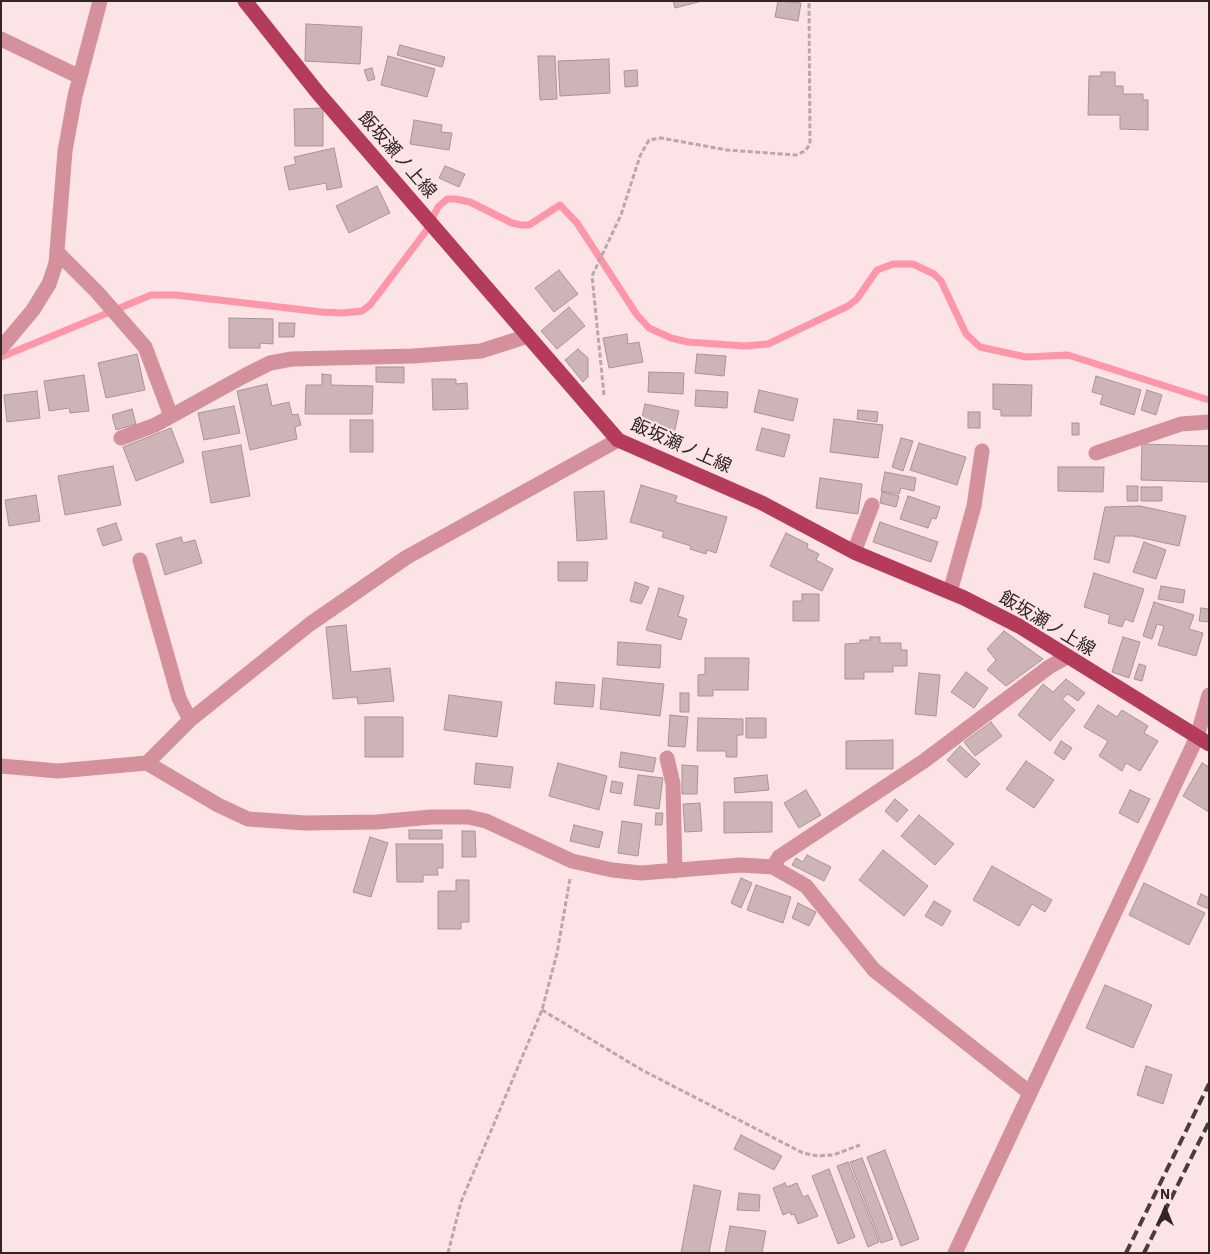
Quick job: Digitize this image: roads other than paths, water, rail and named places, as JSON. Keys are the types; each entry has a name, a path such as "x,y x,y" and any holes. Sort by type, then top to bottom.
{"main road":[{"name":"飯坂瀬ノ上線","path":"245,1 318,93 618,440 762,503 854,552 950,592 1019,626 1203,741"}],"street":[{"path":"1,348 33,310 49,284 57,252 65,151 80,77 100,1"},
{"path":"1,39 80,77"},
{"path":"57,252 97,292 145,347 171,416"},
{"path":"120,438 171,416 270,363 292,359 413,356 481,351 528,336"},
{"path":"1096,453 1181,424 1209,422"},
{"path":"147,763 190,720 310,624 406,557 618,440"},
{"path":"950,592 974,506 982,451"},
{"path":"854,552 872,505"},
{"path":"140,560 179,698 190,720"},
{"path":"773,867 779,857 924,761 1049,667 1067,657"},
{"path":"955,1253 1030,1093 1203,741 1209,695"},
{"path":"667,758 673,784 675,871"},
{"path":"1,766 58,771 147,763 218,805 248,819 305,823 468,818 486,821 572,861 612,870 641,872 675,871 709,866 773,867 806,886 874,970 1030,1093"}],"waterway":[{"path":"1,357 151,295 176,295 322,312 343,313 362,311 370,305 426,231 438,207 447,199 456,199 470,202 512,223 521,225 529,225 560,205 577,223 637,315 649,328 671,338 688,342 745,346 768,344 848,306 857,299 877,270 893,264 913,264 934,274 941,281 966,334 980,347 1026,357 1068,355 1209,400"}],"railway":[{"path":"1126,1253 1209,1084"},
{"path":"1144,1253 1209,1122"}]}
